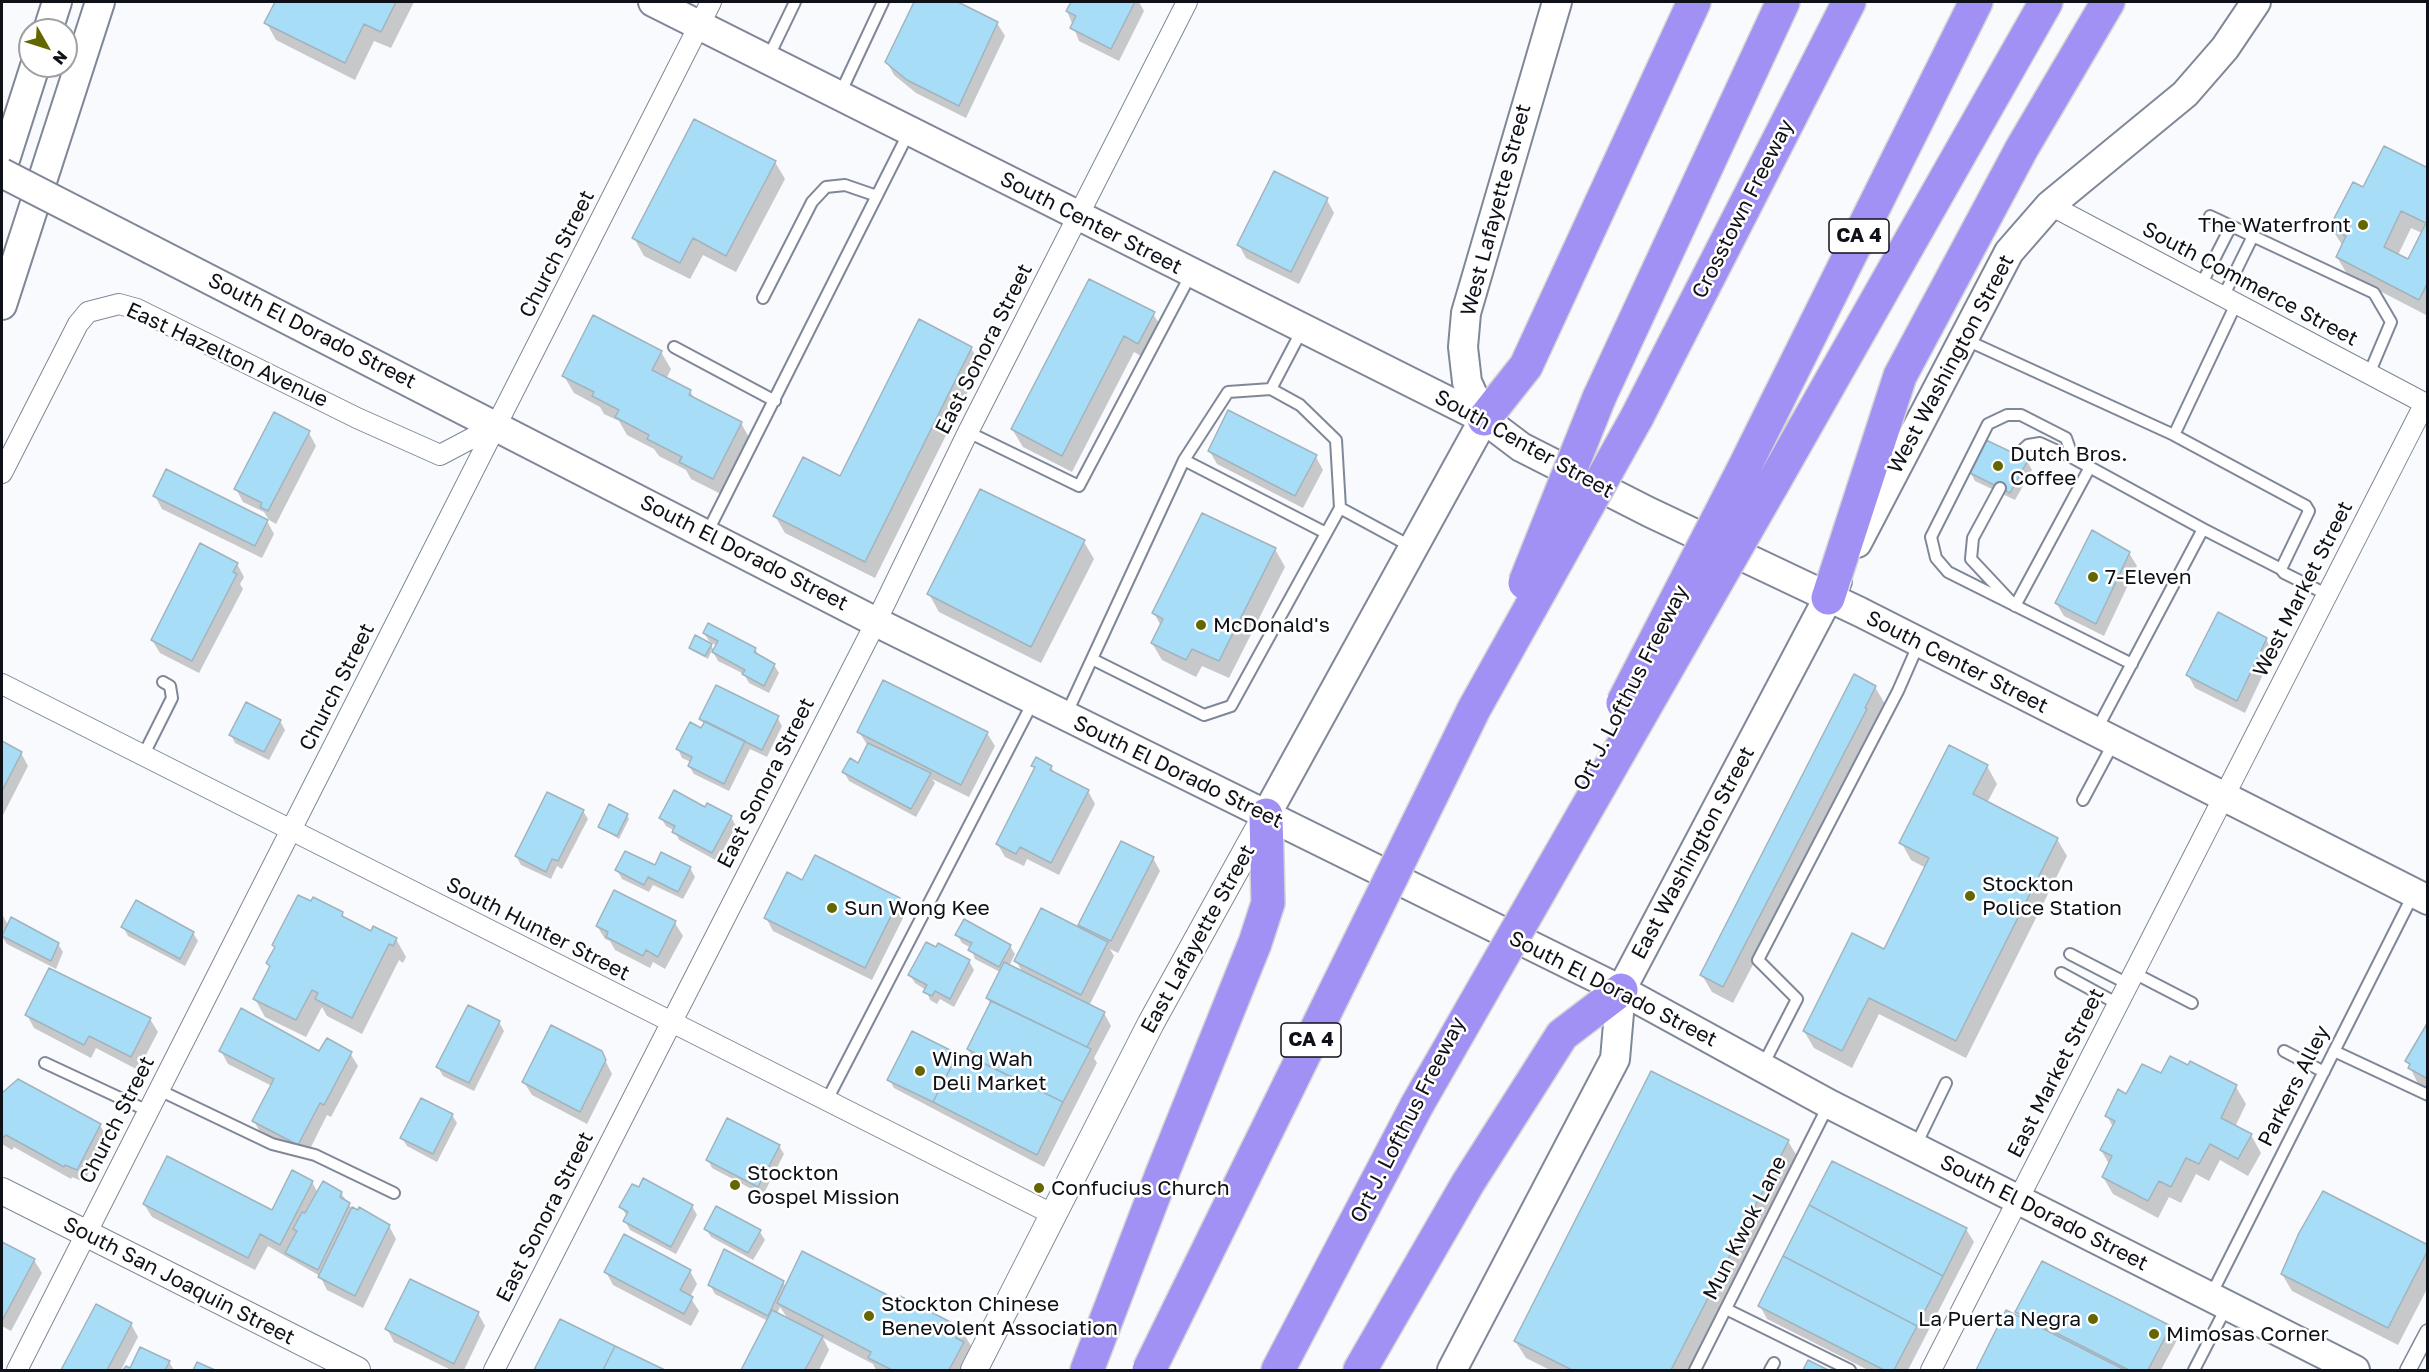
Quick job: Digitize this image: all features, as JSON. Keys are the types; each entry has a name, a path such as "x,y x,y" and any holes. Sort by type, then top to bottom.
{"highway":[{"path":"1484,419 1527,366 1694,2"},
{"name":"CA 4","path":"1149,1371 1474,710 1599,398 1783,2"},
{"name":"Crosstown Freeway","path":"1474,710 1637,417 1849,2"},
{"name":"Ort J. Lofthus Freeway","path":"1278,1371 1743,470 1976,2"},
{"name":"CA 4","path":"1417,1105 2046,2"},
{"path":"1828,598 1900,376 2022,148 2108,2"},
{"path":"1087,1371 1255,943 1268,903 1266,815"},
{"path":"1360,1371 1468,1183 1562,1035 1621,990"}],"main road":[{"path":"52,18 57,2"},
{"path":"2,305 100,2"},
{"name":"South Center Street","path":"653,2 705,13 767,59 1484,419 1521,447 1919,643 2421,896"},
{"name":"West Lafayette Street","path":"1484,419 1467,382 1463,347 1466,313 1557,2"},
{"name":"West Washington Street","path":"1828,598 2009,252 2050,205 2185,94 2225,48 2256,2"},
{"path":"2,171 32,78"},
{"name":"South El Dorado Street","path":"2,171 876,622 1621,990 1829,1104 2355,1371"},
{"name":"East Lafayette Street","path":"1266,815 1484,419"},
{"name":"East Washington Street","path":"1452,1371 1615,1059 1621,990 1828,598"}],"street":[{"name":"East Sonora Street","path":"494,1371 876,622 968,432 1187,2"},
{"name":"Church Street","path":"17,1371 705,13"},
{"name":"South Commerce Street","path":"2050,205 2426,404"},
{"name":"East Hazelton Avenue","path":"2,473 78,324 88,312 119,304 137,309 357,418 440,455 497,425"},
{"name":"West Market Street","path":"2223,797 2426,404"},
{"name":"South Hunter Street","path":"2,684 826,1102 1054,1215"},
{"name":"East Market Street","path":"1931,1371 2223,797"},
{"name":"East Lafayette Street","path":"974,1371 1150,1023 1266,815"},
{"name":"South San Joaquin Street","path":"2,1191 357,1371"},
{"path":"2408,1371 2427,1332"}],"lane":[{"path":"767,59 795,2"},
{"path":"839,96 883,2"},
{"path":"707,534 909,132"},
{"path":"763,298 812,202 826,187 845,185 877,196"},
{"path":"2210,216 2374,293 2391,322 2369,374"},
{"path":"2201,285 2231,226"},
{"path":"2174,435 2253,236"},
{"path":"968,432 1079,486 1192,274"},
{"path":"1271,389 1302,328"},
{"path":"1963,338 2174,435 2307,506 2309,511 2281,569"},
{"path":"674,347 775,401"},
{"path":"1066,716 1092,659 1184,460 1228,392 1271,389 1300,405 1336,440 1340,508 1231,706 1203,715 1092,659"},
{"path":"2073,458 2066,438 2021,415 2007,415 1988,424 1931,537 1936,558 1948,572 2132,664"},
{"path":"2017,455 2028,445 2040,443 2073,458 2328,595"},
{"path":"1184,460 1326,533"},
{"path":"2015,606 2090,467"},
{"path":"2000,488 1973,538 1971,559 2015,606"},
{"path":"1340,508 1413,548"},
{"path":"2083,800 2132,664 2203,529"},
{"path":"1762,1067 1797,999 1758,960 1898,691 1919,643"},
{"path":"143,756 172,698 170,686 163,682"},
{"path":"826,1102 1034,700"},
{"name":"Parkers Alley","path":"2194,1371 2218,1302 2334,1051 2421,896"},
{"path":"2070,954 2192,1003"},
{"path":"2061,973 2118,1004"},
{"path":"2284,1051 2324,1072"},
{"path":"2334,1051 2427,1095"},
{"path":"45,1063 148,1110"},
{"path":"1915,1147 1946,1083"},
{"path":"159,1090 272,1144 315,1155 394,1194"},
{"name":"Mun Kwok Lane","path":"1695,1371 1829,1104"},
{"path":"1726,1309 1850,1371"}],"building":[{"path":"275,2 396,2 381,32 364,24 345,63 264,23"},
{"path":"914,2 958,2 998,22 959,106 907,80 885,62"},
{"path":"1071,2 1135,2 1111,49 1070,28 1076,16 1066,11"},
{"path":"694,119 776,161 726,256 693,238 680,263 632,238"},
{"name":"The Waterfront","path":"2384,146 2428,168 2428,282 2419,300 2336,257 2346,236 2329,228 2353,182 2363,187","holes":["2401,211 2426,223 2408,259 2384,247"]},
{"path":"1274,171 1328,198 1291,272 1237,245"},
{"path":"1089,279 1155,312 1138,344 1124,336 1062,456 1011,429"},
{"path":"593,315 662,351 652,370 691,390 689,395 742,422 713,479 679,462 682,457 647,439 649,435 615,417 619,410 592,396 594,392 562,376"},
{"path":"919,319 972,347 865,562 773,516 803,457 840,476"},
{"path":"1228,410 1317,455 1295,496 1208,451"},
{"path":"274,412 310,431 268,511 260,507 262,503 234,489"},
{"name":"Dutch Bros. Coffee","path":"1986,440 2028,460 2010,493 1968,472"},
{"path":"166,469 268,520 255,546 153,496"},
{"path":"980,489 1085,540 1031,647 927,594"},
{"path":"1202,513 1276,548 1219,661 1192,649 1186,660 1151,643 1163,619 1152,613"},
{"name":"7-Eleven","path":"2092,530 2130,552 2096,624 2055,603"},
{"path":"200,543 238,563 233,572 237,574 192,661 151,640"},
{"path":"2218,612 2267,638 2237,701 2186,675"},
{"path":"708,623 756,648 754,652 775,664 764,686 742,674 745,670 712,652 718,641 703,633"},
{"path":"695,635 712,644 705,656 689,648"},
{"path":"1854,674 1876,686 1865,708 1867,709 1723,987 1700,975"},
{"path":"883,680 988,732 961,785 857,732"},
{"path":"716,685 779,716 762,750 699,719"},
{"path":"246,702 281,720 264,752 229,735"},
{"path":"705,721 745,741 724,784 688,766 692,757 676,749 690,722 701,728"},
{"path":"2,741 22,752 2,791"},
{"path":"868,743 931,773 911,809 842,772 850,758 858,763"},
{"name":"Stockton Police Station","path":"1949,745 1988,765 1973,794 2058,838 1956,1041 1869,998 1842,1051 1803,1031 1852,933 1884,949 1929,858 1899,843"},
{"path":"1036,757 1052,766 1050,770 1089,790 1051,863 1020,847 1016,854 996,844 1035,767 1031,766"},
{"path":"674,790 705,807 707,803 732,816 712,853 672,832 675,826 659,818"},
{"path":"547,792 584,810 558,861 552,859 546,872 515,856"},
{"path":"609,804 628,814 617,836 598,827"},
{"path":"1121,841 1154,857 1111,941 1078,925"},
{"path":"625,851 655,865 661,852 691,867 678,892 648,877 644,885 615,870"},
{"name":"Sun Wong Kee","path":"815,855 900,898 865,968 764,918 787,872 802,880"},
{"path":"614,890 676,921 658,957 646,950 643,956 606,937 608,932 596,926"},
{"path":"298,895 311,901 313,897 343,912 342,916 371,931 373,926 397,938 393,946 389,944 352,1018 315,999 318,993 312,990 296,1020 253,999 270,966 266,963 275,947 272,945"},
{"path":"136,900 194,932 180,959 121,927"},
{"path":"1041,908 1108,942 1081,995 1014,961"},
{"path":"11,917 59,943 51,961 2,936"},
{"path":"964,919 1011,945 999,967 968,950 972,943 955,935"},
{"path":"926,942 936,947 938,943 970,960 950,999 935,991 932,996 923,992 927,985 908,975"},
{"path":"1004,962 1105,1012 1087,1047 986,998"},
{"path":"49,968 151,1018 131,1057 89,1036 84,1045 25,1015"},
{"path":"991,1001 1091,1049 1063,1102 975,1059 977,1054 967,1049"},
{"path":"468,1005 500,1021 469,1083 436,1067"},
{"path":"241,1008 319,1051 327,1038 352,1052 324,1105 320,1103 298,1145 252,1121 274,1079 219,1051"},
{"path":"2428,1022 2428,1079 2408,1068 2410,1064 2405,1061"},
{"path":"551,1025 602,1051 606,1060 580,1112 522,1082"},
{"name":"Wing Wah Deli Market","path":"912,1031 958,1054 933,1102 887,1080"},
{"path":"964,1054 1063,1102 1037,1155 933,1102 953,1063 958,1066"},
{"path":"2170,1056 2188,1065 2190,1061 2237,1085 2221,1118 2252,1134 2238,1159 2210,1144 2199,1164 2186,1158 2171,1187 2159,1181 2148,1201 2102,1177 2112,1156 2100,1150 2115,1121 2105,1116 2118,1089 2126,1094 2142,1064 2161,1073"},
{"path":"1651,1071 1789,1140 1671,1370 1572,1370 1514,1341"},
{"path":"18,1079 101,1124 77,1170 65,1165 64,1167 6,1135 2,1136 2,1093"},
{"path":"421,1098 453,1114 433,1154 400,1138"},
{"path":"727,1118 780,1145 758,1187 706,1160"},
{"path":"167,1156 272,1210 292,1170 313,1181 280,1245 260,1234 248,1258 143,1204"},
{"path":"1832,1161 1967,1228 1943,1276 1809,1205"},
{"path":"643,1178 693,1205 671,1247 623,1221 628,1212 619,1207 632,1184 639,1187"},
{"path":"323,1181 342,1192 340,1197 350,1203 318,1270 285,1253 297,1231 293,1229"},
{"path":"2323,1191 2428,1245 2428,1250 2388,1328 2281,1274 2299,1233"},
{"path":"1809,1205 1943,1276 1917,1326 1783,1256"},
{"path":"716,1206 761,1230 748,1253 704,1229"},
{"path":"352,1207 358,1210 359,1207 390,1225 355,1296 318,1277"},
{"path":"624,1234 691,1270 680,1290 693,1297 684,1314 604,1272"},
{"path":"2,1242 35,1259 3,1319 2,1318"},
{"path":"724,1249 784,1281 768,1316 708,1285"},
{"name":"Stockton Chinese Benevolent Association","path":"802,1251 897,1300 900,1296 962,1328 956,1338 964,1342 949,1370 892,1370 868,1358 871,1352 777,1303"},
{"path":"1783,1256 1917,1326 1894,1370 1884,1370 1758,1306"},
{"name":"La Puerta Negra","path":"2042,1261 2171,1326 2148,1370 2129,1370 2015,1312"},
{"path":"410,1279 479,1312 454,1364 385,1329"},
{"path":"96,1304 132,1323 107,1370 61,1370"},
{"path":"772,1310 823,1336 805,1370 741,1370"},
{"path":"2006,1310 2125,1370 1976,1370"},
{"path":"560,1319 615,1346 603,1370 534,1370"},
{"path":"615,1346 665,1370 603,1370"},
{"path":"140,1347 170,1361 165,1370 123,1370 126,1366 130,1368"},
{"path":"1808,1360 1828,1370 1803,1370"},
{"path":"197,1362 215,1370 193,1370"}],"place":[{"name":"The Waterfront","path":"2363,225"},
{"name":"Dutch Bros. Coffee","path":"1998,466"},
{"name":"7-Eleven","path":"2093,577"},
{"name":"McDonald's","path":"1201,625"},
{"name":"Stockton Police Station","path":"1970,896"},
{"name":"Sun Wong Kee","path":"832,908"},
{"name":"Wing Wah Deli Market","path":"920,1071"},
{"name":"Stockton Gospel Mission","path":"735,1185"},
{"name":"Confucius Church","path":"1039,1188"},
{"name":"Stockton Chinese Benevolent Association","path":"869,1316"},
{"name":"La Puerta Negra","path":"2093,1319"},
{"name":"Mimosas Corner","path":"2154,1334"}]}
